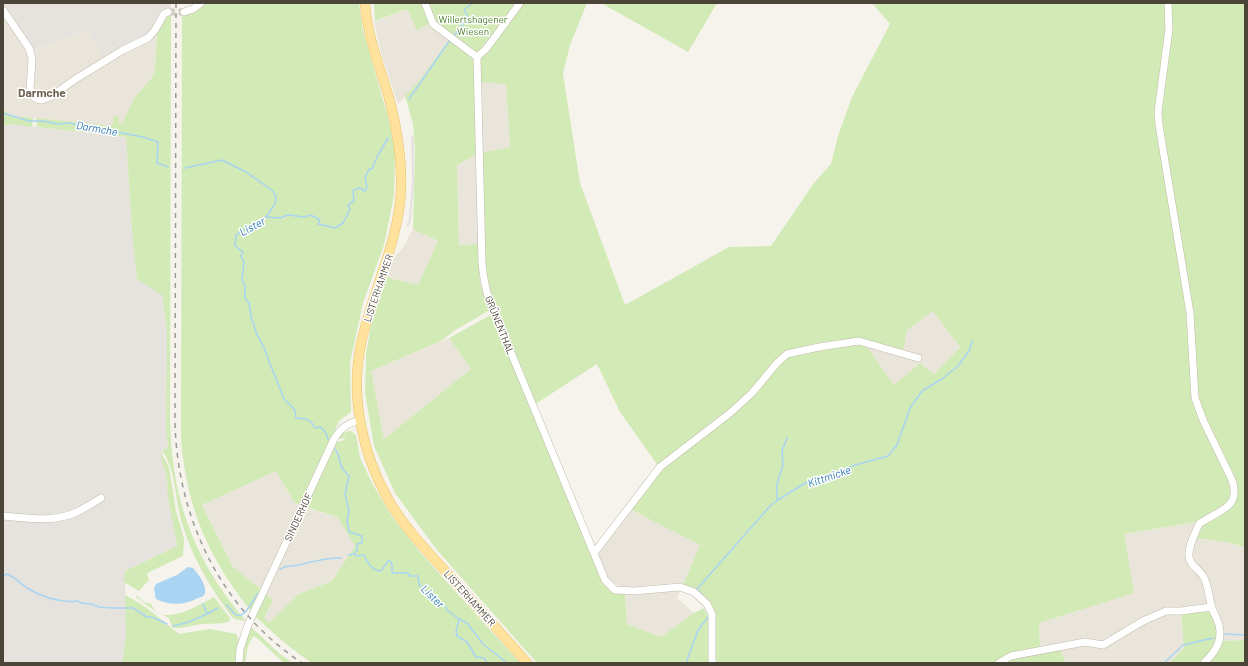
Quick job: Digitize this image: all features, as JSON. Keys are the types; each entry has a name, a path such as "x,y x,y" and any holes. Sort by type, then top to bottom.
{"main road":[{"name":"LISTERHAMMER","path":"366,3 370,37 389,98 398,134 402,164 401,191 397,222 390,252 368,312 360,346 358,385 360,420 371,462 388,500 412,533 528,663"}],"street":[{"path":"184,12 193,10 201,3"},
{"path":"425,3 433,24 477,57 486,49 520,3"},
{"path":"1168,3 1169,29 1158,112 1190,313 1194,390 1198,410 1232,480 1234,489 1232,500 1225,510 1199,524 1190,548 1190,560 1193,566 1200,571 1204,577 1211,607 1219,626 1220,642 1216,651 1204,663"},
{"path":"3,10 29,48 32,59 30,89 34,97 42,100 52,96 123,50 148,38 155,30 164,14 168,12"},
{"name":"GRÜNENTHAL","path":"477,57 482,263 484,283 492,310 498,321 605,580 615,590 634,591 680,587 694,592 707,604 712,614 712,663"},
{"path":"594,554 660,468 730,413 752,393 777,363 787,354 812,348 859,341 918,358"},
{"name":"SINDERHOF","path":"239,663 240,649 248,625 334,439 342,428 360,420"},
{"path":"3,516 46,519 63,517 76,513 101,498"},
{"path":"999,663 1011,656 1085,642 1103,645 1144,621 1166,611 1181,611 1211,607"}],"shaded area":[{"path":"3,3 33,50 88,30 157,31 155,70 151,79 122,124 119,123 114,116 113,126 10,116 3,108"},
{"path":"3,3 171,3 171,9 163,10 153,31 105,60 88,30 33,50"},
{"path":"408,9 431,23 450,38 420,80 398,104 382,56 374,22"},
{"path":"481,82 506,83 510,147 478,244 459,245 457,165 479,153"},
{"path":"10,124 126,137 132,231 162,295 167,331 166,429 168,448 162,450 177,546 125,571 126,636 122,663 3,663 3,127"},
{"path":"414,136 414,184 411,220 408,228 407,225 409,219 412,178 411,137"},
{"path":"413,229 438,241 418,286 387,276 393,258 402,249"},
{"path":"933,311 960,347 934,374 920,363 894,386 865,344 907,330"},
{"path":"449,338 471,369 384,439 371,371"},
{"path":"276,471 294,502 301,506 337,517 355,546 332,581 299,594 269,623 264,619 273,600 233,567 202,505"},
{"path":"630,509 700,545 677,598 694,613 661,637 627,624 625,589 607,580 598,558 598,550"},
{"path":"1197,522 1192,538 1226,542 1245,547 1245,640 1222,641 1213,608 1181,612 1184,648 1169,663 1066,663 1060,647 1040,650 1039,623 1081,610 1124,534"}],"green space":[{"path":"205,3 359,3 363,31 388,117 395,152 394,195 384,245 363,303 350,363 351,412 339,421 301,506 294,502 276,471 202,505 233,567 262,590 251,611 223,571 202,531 188,488 181,440 182,14 195,10"},
{"path":"374,3 422,3 431,23 417,30 407,9 375,21"},
{"name":"Willertshagener Wiesen","path":"426,3 517,3 477,53 438,27"},
{"path":"522,3 587,3 570,45 563,74 580,183 625,305 729,247 771,246 814,183 831,164 838,136 852,97 890,24 872,3 1166,3 1167,28 1157,100 1185,301 1193,400 1231,484 1230,500 1223,509 1197,522 1124,534 1134,593 1039,623 1040,649 997,663 717,663 715,652 716,622 710,603 682,587 700,545 630,509 661,469 731,415 788,357 857,343 865,344 894,385 920,363 934,374 960,347 933,311 907,330 903,352 862,340 784,354 751,391 659,467 620,412 597,364 534,405 486,284 481,153 510,147 506,84 481,82 481,59"},
{"path":"601,3 717,3 688,52"},
{"path":"1169,3 1245,3 1245,547 1226,542 1195,538 1200,523 1226,511 1235,489 1200,408 1196,390 1194,340 1161,115"},
{"path":"171,14 170,420 175,477 189,528 200,552 212,575 246,621 234,619 229,613 208,581 196,559 179,514 173,476 167,458 162,450 168,448 166,429 167,331 162,295 137,279 132,231 126,137 37,127 36,118 113,126 113,116 119,117 119,123 122,124 134,98 151,79 155,70 157,31 167,15"},
{"path":"450,38 476,58 479,153 457,165 459,245 478,244 480,283 490,310 457,329 441,341 371,371 384,439 471,369 449,338 491,315 604,581 625,594 627,624 661,637 694,613 704,608 710,620 709,663 537,663 437,550 395,493 374,446 365,393 366,353 373,316 387,276 393,279 418,285 438,241 413,229 415,150 413,124 405,96 420,80"},
{"path":"3,108 10,116 33,118 32,127 10,124 3,127"},
{"path":"351,431 356,435 360,458 373,485 392,517 419,551 520,663 312,663 282,641 255,616 265,593 273,600 264,618 269,623 299,594 332,581 355,546 337,517 309,508 305,509 336,442 342,441 346,438 337,439 345,432"},
{"path":"160,451 169,467 176,511 184,539 183,556 147,573 149,580 139,591 124,582 125,571 177,546 167,491 165,469"},
{"path":"125,595 160,618 179,634 210,629 236,634 239,640 238,663 122,663 126,636"},
{"path":"136,595 144,602 151,604 156,611 163,615 155,611 136,597"},
{"path":"214,597 230,618 230,621 223,623 173,628 169,618 163,615 181,613"},
{"path":"1181,612 1211,612 1217,626 1219,641 1203,663 1169,663 1184,648"},
{"path":"251,627 280,654 293,663 284,663 256,637 253,636 248,646 245,663 242,663 242,655"},
{"path":"1245,640 1245,663 1206,663 1221,641"},
{"path":"1060,649 1066,663 1002,663 1011,658"}],"water":[{"path":"188,567 193,568 202,580 205,587 205,593 202,597 177,604 167,603 156,599 154,589 156,584 177,575"}],"waterway":[{"name":"Lister","path":"454,36 468,17 464,10 471,3"},
{"name":"Lister","path":"409,99 450,40"},
{"name":"Darmche","path":"3,113 29,121 43,121 58,124 68,123 143,137 158,142 157,163 168,167"},
{"name":"Lister","path":"328,439 326,433 321,427 315,428 309,421 296,418 295,410 284,399 266,352 254,327 249,303 245,298 245,286 242,280 244,262 241,256 243,252 235,246 236,235 266,217 280,218 288,215 305,217 311,215 320,220 318,224 335,228 343,223 350,209 348,206 351,202 354,202 353,190 360,188 365,191 367,187 365,178 369,169 372,169 388,138"},
{"name":"Darmche","path":"185,168 222,160 246,172 273,191 276,197 275,204 266,217"},
{"name":"Kittmicke","path":"703,596 697,589 771,505 805,483 817,480 823,476 838,473 855,465 888,456 897,445 910,408 922,391 942,379 958,366 969,351 972,341"},
{"path":"777,500 777,484 783,465 782,451 787,438"},
{"name":"Lister","path":"335,449 342,468 349,476 345,494 349,511 347,520 349,532 362,536 362,543 357,544 357,550 354,554 357,556 364,555 371,566 378,571 381,571 388,561 390,561 392,564 392,573 408,573 410,576 418,576 420,586 444,604 448,611 459,619 456,632 457,636 467,642 476,657 484,658 487,663"},
{"name":"Lister","path":"348,555 354,554"},
{"path":"280,569 325,559 341,558"},
{"path":"3,576 7,574 10,575 27,588 52,599 78,601 99,607 133,608 147,617 152,617 167,624"},
{"path":"226,605 235,614 242,615 248,609 257,594"},
{"path":"203,604 207,613 209,614"},
{"path":"173,626 196,619 218,608"},
{"name":"Kittmicke","path":"686,663 698,630 709,616"},
{"path":"459,619 467,623 483,644 507,663"},
{"path":"1224,634 1245,635"},
{"path":"1164,663 1183,645 1213,638"}],"tunnel":[{"path":"168,12 184,12"}],"railway":[{"path":"176,3 175,424 178,460 185,494 195,528 209,559 227,589 248,616 273,641 302,663"}],"district":[{"name":"Darmche","path":"42,92"}]}
